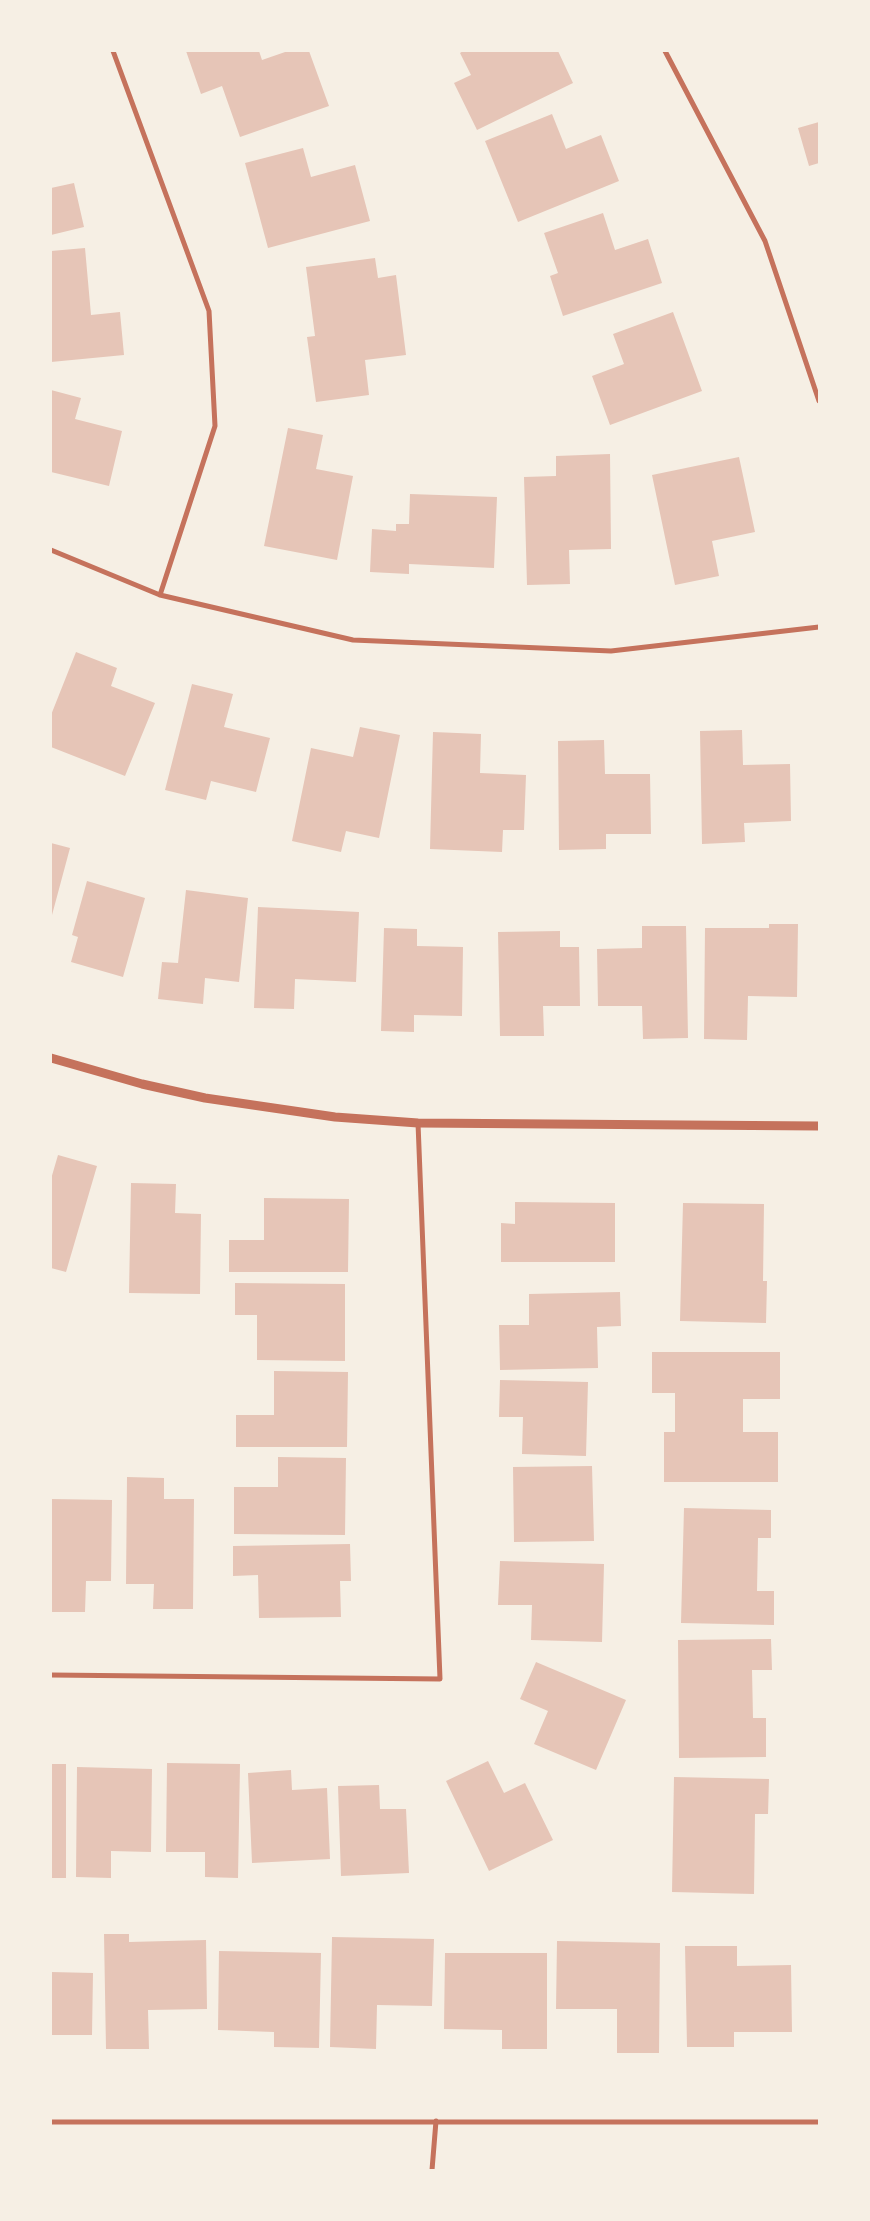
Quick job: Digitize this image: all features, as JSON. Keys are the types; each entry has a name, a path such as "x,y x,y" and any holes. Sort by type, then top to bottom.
{"street":[{"path":"112,51 209,311 215,426 160,595"},
{"path":"665,51 765,241 819,401"},
{"path":"51,550 160,595 353,640 611,651 819,627"},
{"path":"51,1058 142,1084 206,1098 334,1118 418,1122 819,1126"},
{"path":"51,1675 440,1679 418,1122"},
{"path":"432,2170 436,2121"},
{"path":"51,2122 819,2122"}],"building":[{"path":"186,51 259,51 262,60 288,51 309,51 329,106 240,137 222,86 201,94"},
{"path":"463,51 558,51 573,83 477,130 454,83 471,75 460,53"},
{"path":"552,114 566,149 601,135 619,181 518,222 485,141"},
{"path":"819,122 819,163 809,166 798,128"},
{"path":"303,148 311,177 355,165 370,221 268,248 245,163"},
{"path":"74,183 84,227 51,235 51,188"},
{"path":"603,213 615,250 648,239 662,283 563,316 550,276 558,273 544,233"},
{"path":"85,248 91,315 120,312 124,355 51,362 51,251"},
{"path":"375,258 378,278 396,275 406,355 365,360 369,395 316,402 307,337 315,336 306,267"},
{"path":"673,312 702,391 610,425 592,376 624,364 613,334"},
{"path":"51,390 81,398 75,419 122,431 109,486 51,472"},
{"path":"288,428 323,435 316,469 353,476 337,560 264,546"},
{"path":"610,454 611,549 569,550 570,584 527,585 524,477 556,476 556,456"},
{"path":"739,457 755,532 712,541 719,576 675,585 652,475"},
{"path":"410,494 497,497 494,568 409,564 409,574 370,572 372,529 396,531 396,524 409,524"},
{"path":"76,652 117,668 111,686 155,703 125,776 51,747 51,715"},
{"path":"192,684 233,694 224,727 270,738 256,792 211,781 206,800 165,790"},
{"path":"360,727 400,735 379,838 346,831 341,852 292,841 311,748 353,757"},
{"path":"742,730 743,765 790,764 791,821 744,823 745,842 702,844 700,731"},
{"path":"433,732 481,734 480,773 526,775 524,830 503,830 502,852 430,849"},
{"path":"604,740 605,774 650,774 651,834 606,834 606,849 559,850 558,741"},
{"path":"51,843 70,848 52,915 51,915"},
{"path":"87,881 145,898 123,977 71,962 78,937 72,935"},
{"path":"186,890 248,898 239,982 205,978 203,1004 158,999 162,962 178,963"},
{"path":"258,907 359,912 356,982 295,979 294,1009 254,1008"},
{"path":"769,924 798,924 797,997 748,996 747,1040 704,1039 705,928 769,928"},
{"path":"642,926 686,926 688,1038 643,1039 642,1006 598,1006 597,949 642,948"},
{"path":"384,928 417,929 417,946 463,947 462,1016 414,1015 414,1032 381,1031"},
{"path":"560,931 560,947 579,947 580,1006 543,1006 544,1036 500,1036 498,932"},
{"path":"58,1155 97,1166 66,1272 51,1268 51,1179"},
{"path":"131,1183 176,1184 175,1213 201,1214 200,1294 129,1293"},
{"path":"264,1198 349,1199 348,1272 229,1272 229,1240 264,1240"},
{"path":"515,1202 615,1203 615,1262 501,1262 501,1223 515,1224"},
{"path":"683,1203 764,1204 763,1281 767,1281 766,1323 680,1321"},
{"path":"235,1283 345,1284 345,1361 257,1360 257,1315 235,1315"},
{"path":"620,1292 621,1326 597,1327 598,1368 500,1370 499,1325 529,1325 529,1294"},
{"path":"652,1352 780,1352 780,1399 743,1399 743,1432 778,1432 778,1482 664,1482 664,1432 675,1432 675,1393 652,1393"},
{"path":"274,1371 348,1372 347,1447 236,1447 236,1415 274,1415"},
{"path":"500,1380 588,1382 586,1456 522,1454 523,1417 499,1417"},
{"path":"278,1457 346,1458 345,1535 234,1534 234,1487 278,1487"},
{"path":"592,1466 594,1541 514,1542 513,1467"},
{"path":"127,1477 164,1478 164,1499 194,1499 193,1609 153,1609 154,1584 126,1584"},
{"path":"51,1499 112,1500 111,1581 86,1581 85,1612 51,1612"},
{"path":"684,1508 771,1510 771,1538 758,1538 757,1591 774,1591 774,1625 681,1623"},
{"path":"350,1544 351,1581 340,1581 341,1617 259,1618 258,1575 233,1576 233,1546"},
{"path":"500,1561 604,1564 602,1642 531,1640 532,1605 498,1605"},
{"path":"771,1639 772,1670 752,1670 753,1718 766,1718 766,1757 679,1758 678,1640"},
{"path":"536,1662 626,1700 596,1770 534,1744 548,1711 520,1699"},
{"path":"488,1761 504,1793 525,1783 553,1840 489,1871 446,1781"},
{"path":"167,1763 240,1764 238,1878 205,1877 205,1852 166,1852"},
{"path":"51,1764 66,1764 66,1878 51,1878"},
{"path":"77,1767 152,1769 151,1852 111,1851 111,1878 76,1877"},
{"path":"291,1770 292,1790 327,1788 330,1859 252,1863 248,1773"},
{"path":"674,1777 769,1779 768,1814 755,1814 754,1894 672,1892"},
{"path":"379,1785 380,1809 406,1809 409,1873 341,1876 338,1786"},
{"path":"104,1934 129,1934 129,1942 206,1940 207,2009 148,2010 149,2049 106,2049"},
{"path":"332,1937 434,1939 432,2006 377,2005 376,2049 330,2047"},
{"path":"557,1941 660,1943 659,2053 617,2053 617,2009 556,2009"},
{"path":"685,1946 737,1946 737,1966 791,1965 792,2032 734,2032 734,2047 687,2047"},
{"path":"219,1951 321,1953 319,2048 274,2047 274,2032 218,2030"},
{"path":"445,1953 547,1953 547,2049 502,2049 502,2030 444,2029"},
{"path":"51,1972 93,1973 92,2035 51,2035"}]}
